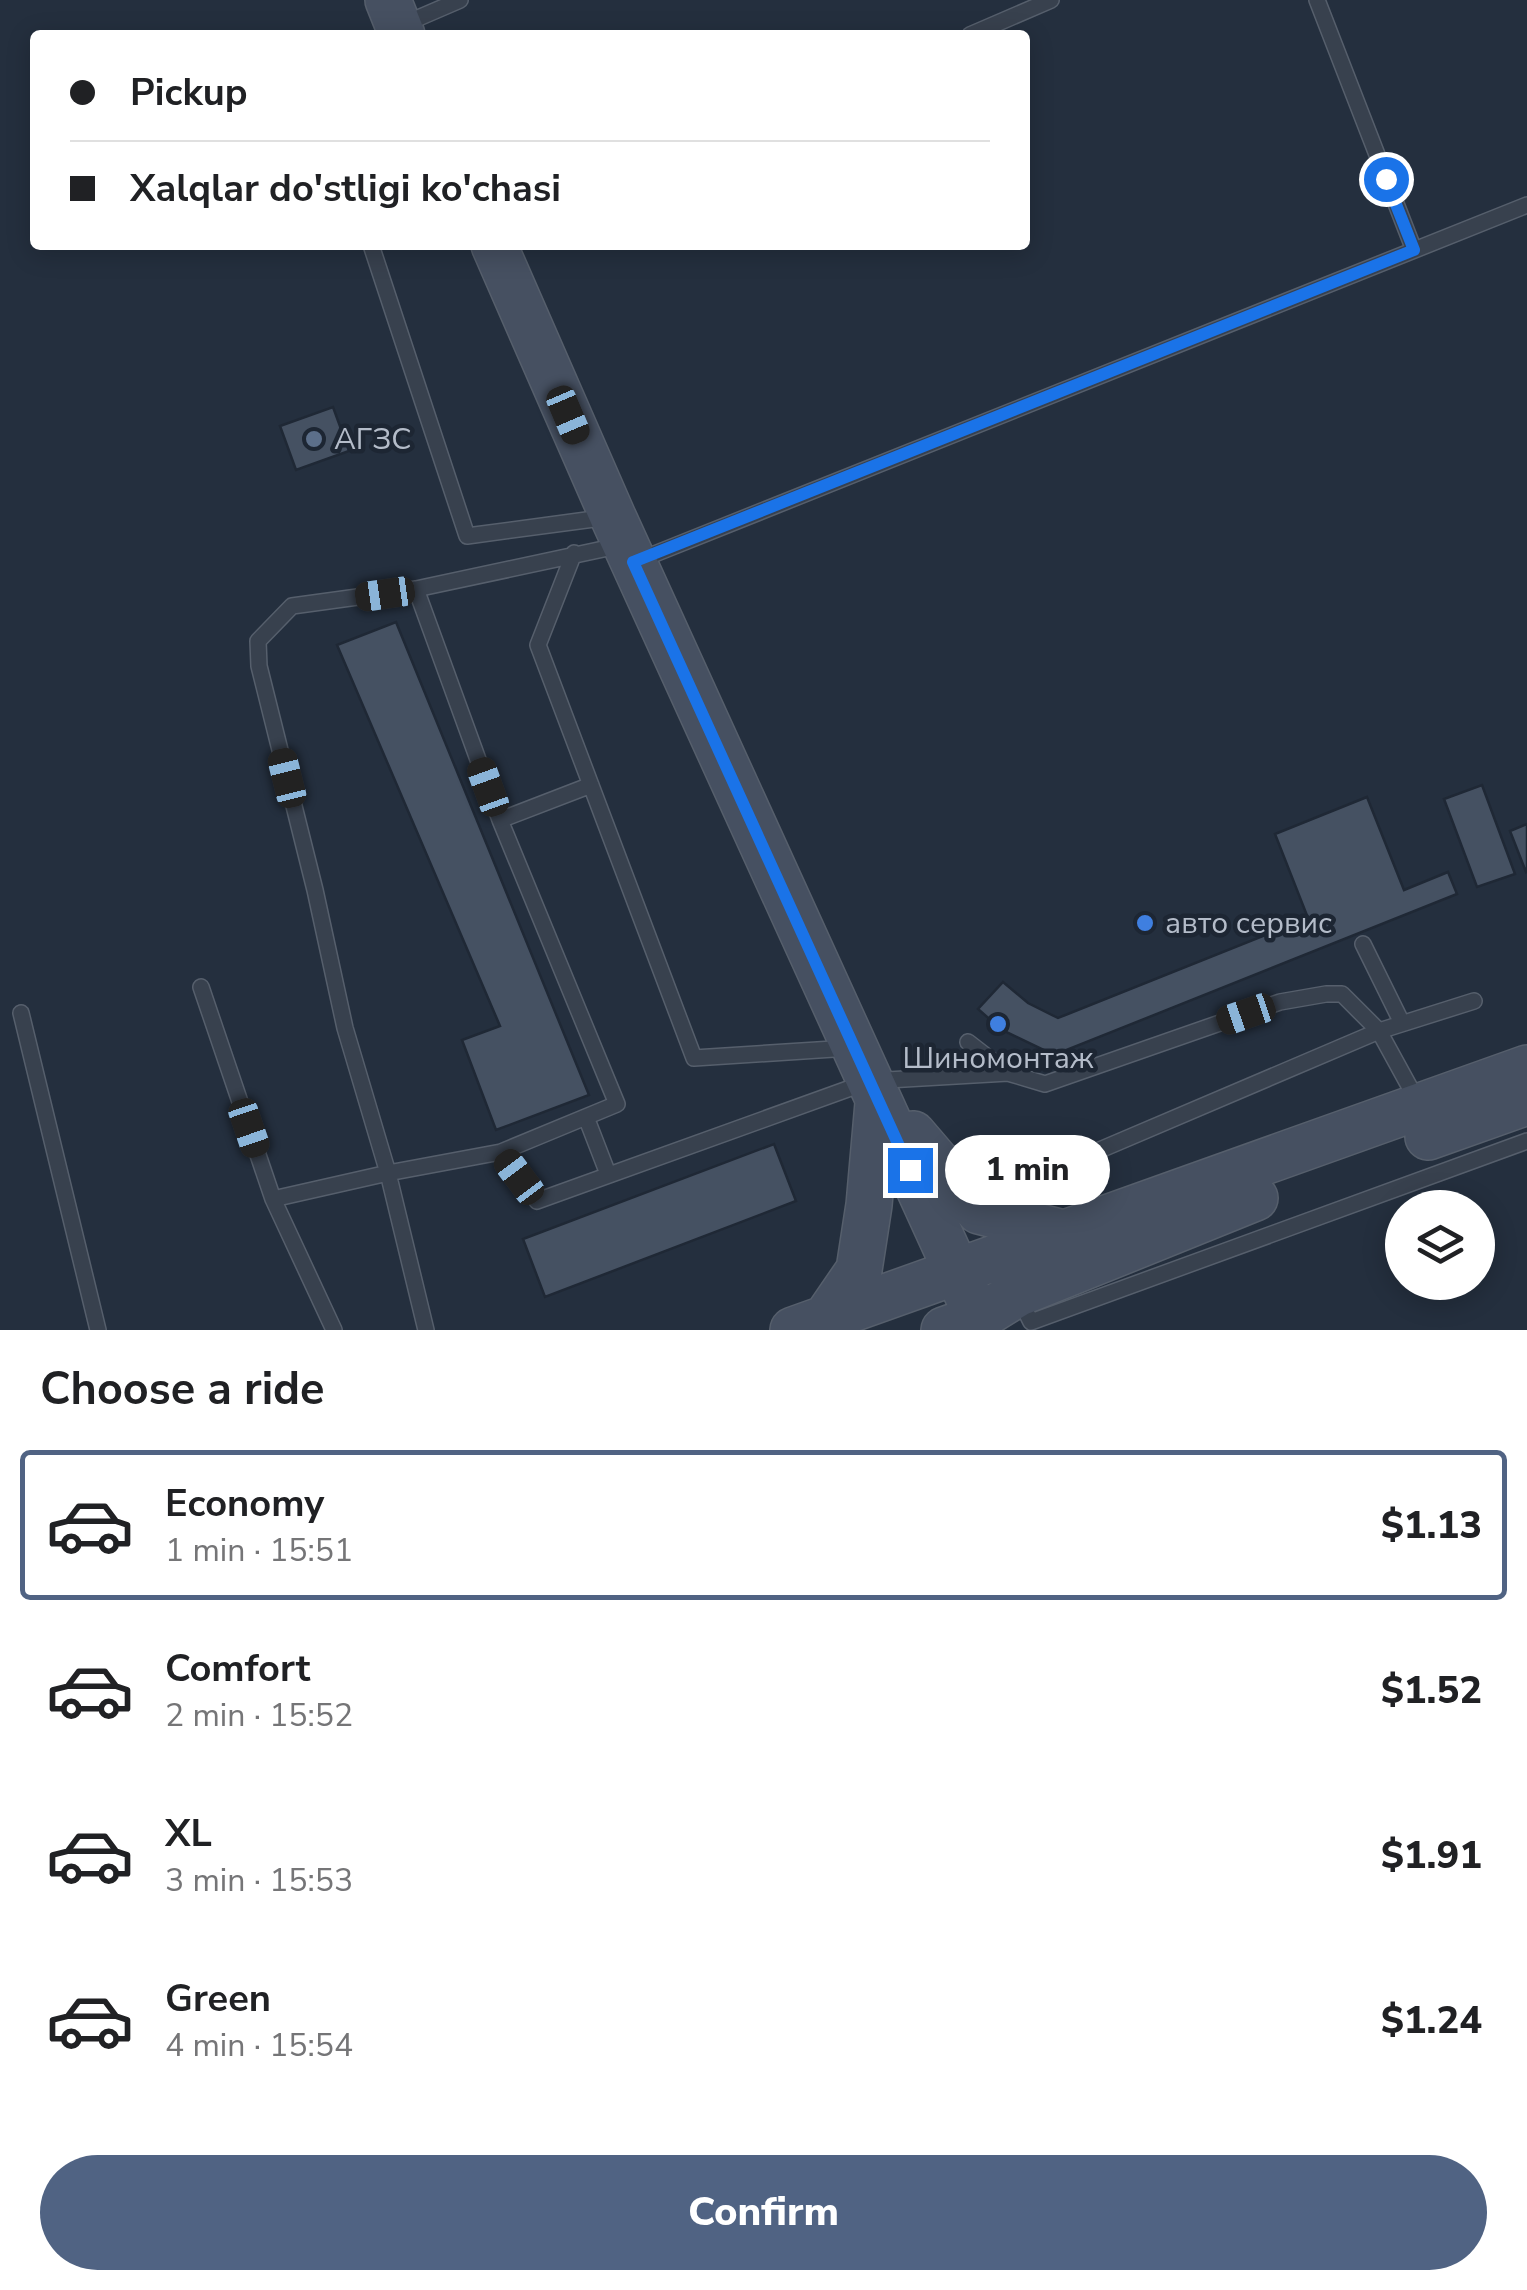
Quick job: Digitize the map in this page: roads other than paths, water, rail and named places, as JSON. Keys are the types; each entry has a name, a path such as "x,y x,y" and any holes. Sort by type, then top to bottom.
{"main road":[{"path":"496,250 624,541 958,1270 961,1324 1027,1315 1213,1212 1527,1102"},
{"path":"809,1324 1527,1068"},
{"path":"867,1077 979,1211 1063,1233"},
{"path":"809,1324 858,1270 869,1205 867,1077"}],"lane":[{"path":"396,21 460,0"},
{"path":"982,30 1051,0"},
{"path":"1317,0 1414,250"},
{"path":"426,1330 388,1173 345,1028 259,666 258,641 292,606 416,590 624,541 1527,205"},
{"path":"373,250 467,536 624,541"},
{"path":"574,554 538,645 694,1058 867,1077 1008,1073 1045,1084 1280,1002 1342,994 1379,1031 1421,1107"},
{"path":"273,1199 500,1152 617,1104 500,820 416,590"},
{"path":"500,820 591,785"},
{"path":"1363,944 1402,1024"},
{"path":"201,987 273,1199 334,1330"},
{"path":"1074,1160 1379,1031 1474,1001"},
{"path":"21,1013 98,1330"},
{"path":"968,1042 1008,1073"},
{"path":"500,1152 537,1201 867,1077"},
{"path":"586,1116 608,1174"},
{"path":"1027,1315 1527,1141"}],"place":[{"name":"АГЗС","path":"314,439"},
{"name":"авто сервис","path":"1145,923"},
{"name":"Шиномонтаж","path":"998,1024"}]}
